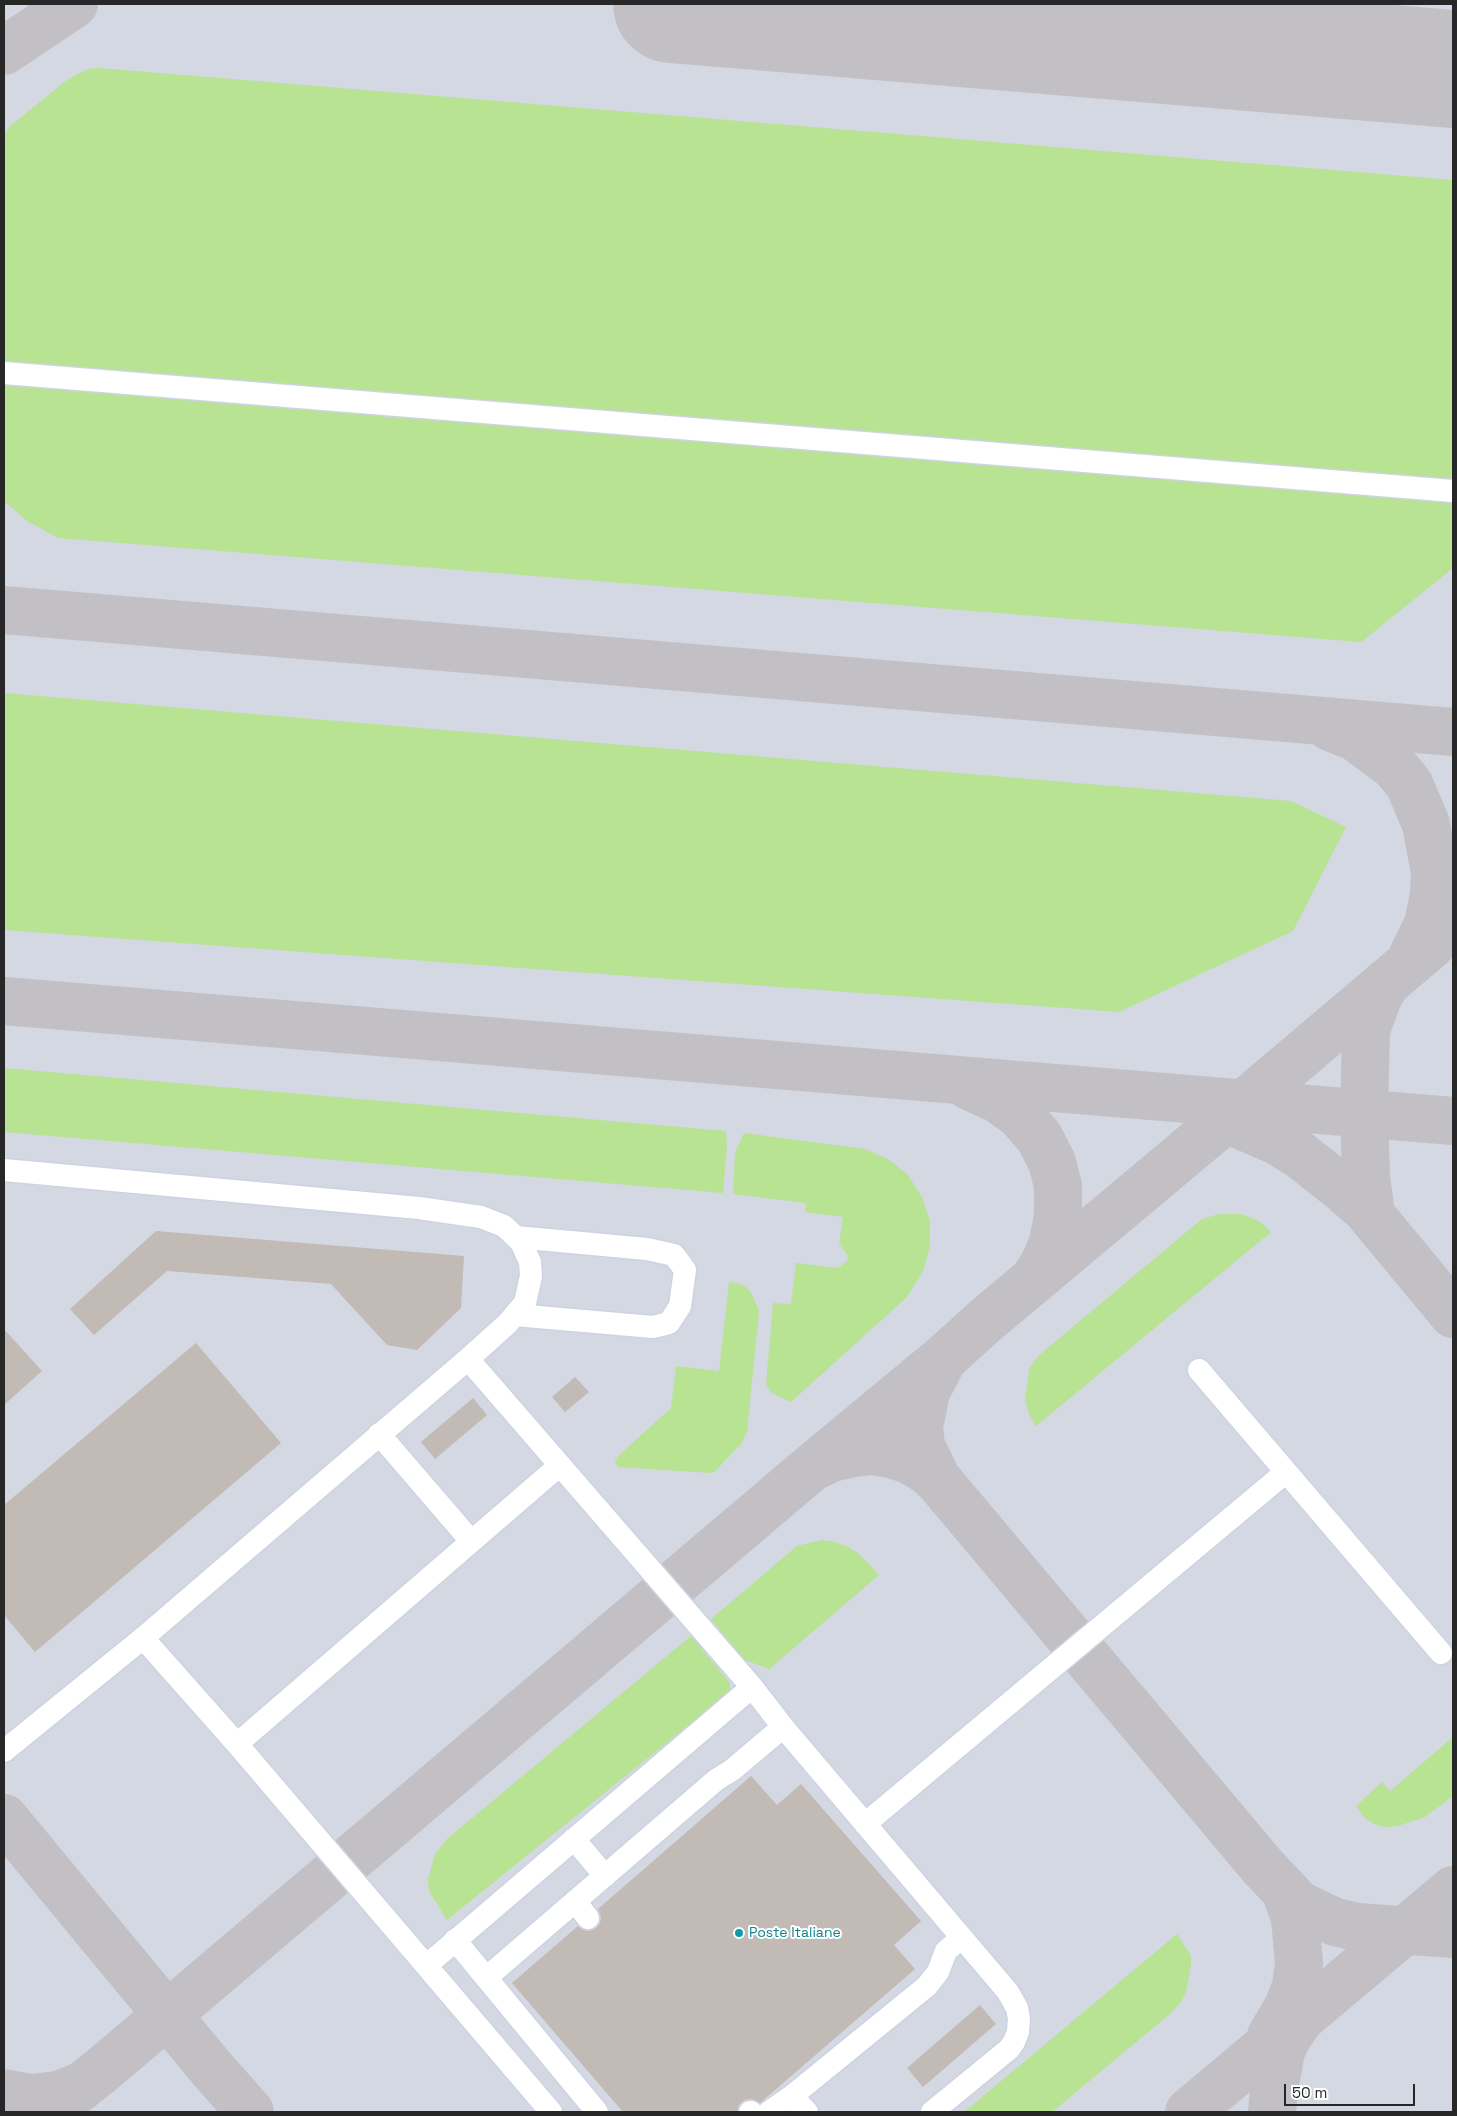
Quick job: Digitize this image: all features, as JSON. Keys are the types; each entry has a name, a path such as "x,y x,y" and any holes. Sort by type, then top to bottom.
{"lane":[{"path":"4,373 1453,491"},
{"path":"4,1170 419,1208 481,1217 504,1226 521,1242 530,1262 531,1276 525,1303 468,1359 143,1638 4,1751"},
{"path":"515,1314 653,1327 669,1323 680,1306 685,1270 674,1255 647,1249 516,1237"},
{"path":"468,1359 752,1687 783,1727 1008,1992 1017,2008 1019,2019 1018,2032 1009,2049 932,2112"},
{"path":"1199,1370 1441,1653"},
{"path":"379,1434 471,1541"},
{"path":"237,1744 560,1465"},
{"path":"865,1824 1286,1472"},
{"path":"143,1638 427,1964 551,2112"},
{"path":"427,1964 752,1687"},
{"path":"486,1978 582,1910 605,1876 716,1780 732,1770 783,1727"},
{"path":"574,1840 605,1876"},
{"path":"769,2112 800,2104 927,1986 938,1972 946,1951 961,1938"},
{"path":"455,1940 597,2112"}],"shaded area":[{"path":"4,4 1453,4 1453,2112 4,2112"}],"green space":[{"path":"99,68 1453,180 1453,568 1361,642 58,538 27,521 4,501 4,136 10,126 67,80 88,69"},
{"path":"4,693 1291,801 1346,827 1293,931 1119,1012 4,930"},
{"path":"4,1068 726,1131 727,1147 723,1193 4,1132"},
{"path":"744,1133 865,1149 888,1159 908,1175 922,1197 930,1221 930,1246 923,1271 907,1297 791,1402 772,1393 766,1384 773,1303 791,1304 796,1263 838,1268 847,1261 848,1255 839,1244 843,1217 805,1212 806,1203 733,1194 735,1153"},
{"path":"1219,1214 1241,1214 1259,1221 1271,1232 1036,1426 1029,1414 1025,1400 1029,1369 1038,1356 1202,1219"},
{"path":"729,1282 738,1283 746,1287 752,1294 759,1311 747,1432 741,1444 711,1473 618,1467 615,1462 617,1457 671,1408 676,1366 719,1371"},
{"path":"822,1540 835,1542 850,1548 859,1554 879,1575 769,1669 745,1660 711,1619 797,1546"},
{"path":"691,1636 730,1683 730,1690 727,1694 447,1920 429,1891 428,1879 435,1854 447,1839"},
{"path":"1453,1737 1453,1796 1425,1817 1398,1826 1384,1827 1374,1824 1365,1818 1356,1806 1382,1782 1390,1791"},
{"path":"1177,1934 1191,1956 1191,1964 1186,1993 1170,2014 1052,2112 964,2112"}],"building":[{"path":"156,1231 464,1256 461,1308 417,1350 387,1345 331,1284 167,1271 94,1335 70,1309"},
{"path":"4,1329 42,1371 4,1405"},
{"path":"196,1343 281,1443 35,1652 4,1615 4,1505"},
{"path":"575,1377 589,1392 565,1412 552,1397"},
{"path":"473,1398 487,1415 435,1459 421,1442"},
{"name":"Poste Italiane","path":"751,1776 777,1805 801,1784 921,1921 894,1945 915,1969 760,2103 751,2099 744,2100 739,2105 737,2112 623,2112 512,1983 578,1926 583,1930 589,1931 596,1928 600,1923 601,1917 598,1909"},
{"path":"980,2005 996,2024 923,2087 907,2068"}],"taxiway":[{"path":"4,51 74,4"},
{"path":"4,610 1453,732"},
{"path":"1330,727 1355,737 1394,766 1409,784 1426,824 1435,872 1434,895 1428,924 1412,957"},
{"path":"49,2112 102,2070 810,1469 944,1358 986,1320 1430,946 1453,922"},
{"path":"1371,1215 1366,1177 1364,1114 1366,1030 1379,995 1387,982"},
{"path":"4,1001 1453,1121"},
{"path":"969,1086 998,1099 1020,1115 1039,1137 1052,1162 1058,1186 1058,1216 1053,1242 1045,1262 1035,1278"},
{"path":"1215,1114 1277,1141 1300,1155 1343,1189 1365,1208 1453,1314"},
{"path":"937,1479 921,1446 919,1427 926,1392 942,1361"},
{"path":"819,1464 831,1458 873,1451 909,1460 925,1469 937,1479 1263,1867 1299,1905 1335,1922 1357,1927 1453,1934"},
{"path":"4,1818 212,2069 250,2112"},
{"path":"1271,2036 1288,2007 1296,1986 1299,1963 1295,1918 1285,1890"},
{"path":"1189,2112 1453,1890"},
{"path":"1272,2112 1281,2051 1298,2022"},
{"path":"4,2093 31,2098 58,2095 81,2086"}],"runway":[{"path":"672,4 1453,69"}],"place":[{"name":"Poste Italiane","path":"739,1933"}]}
